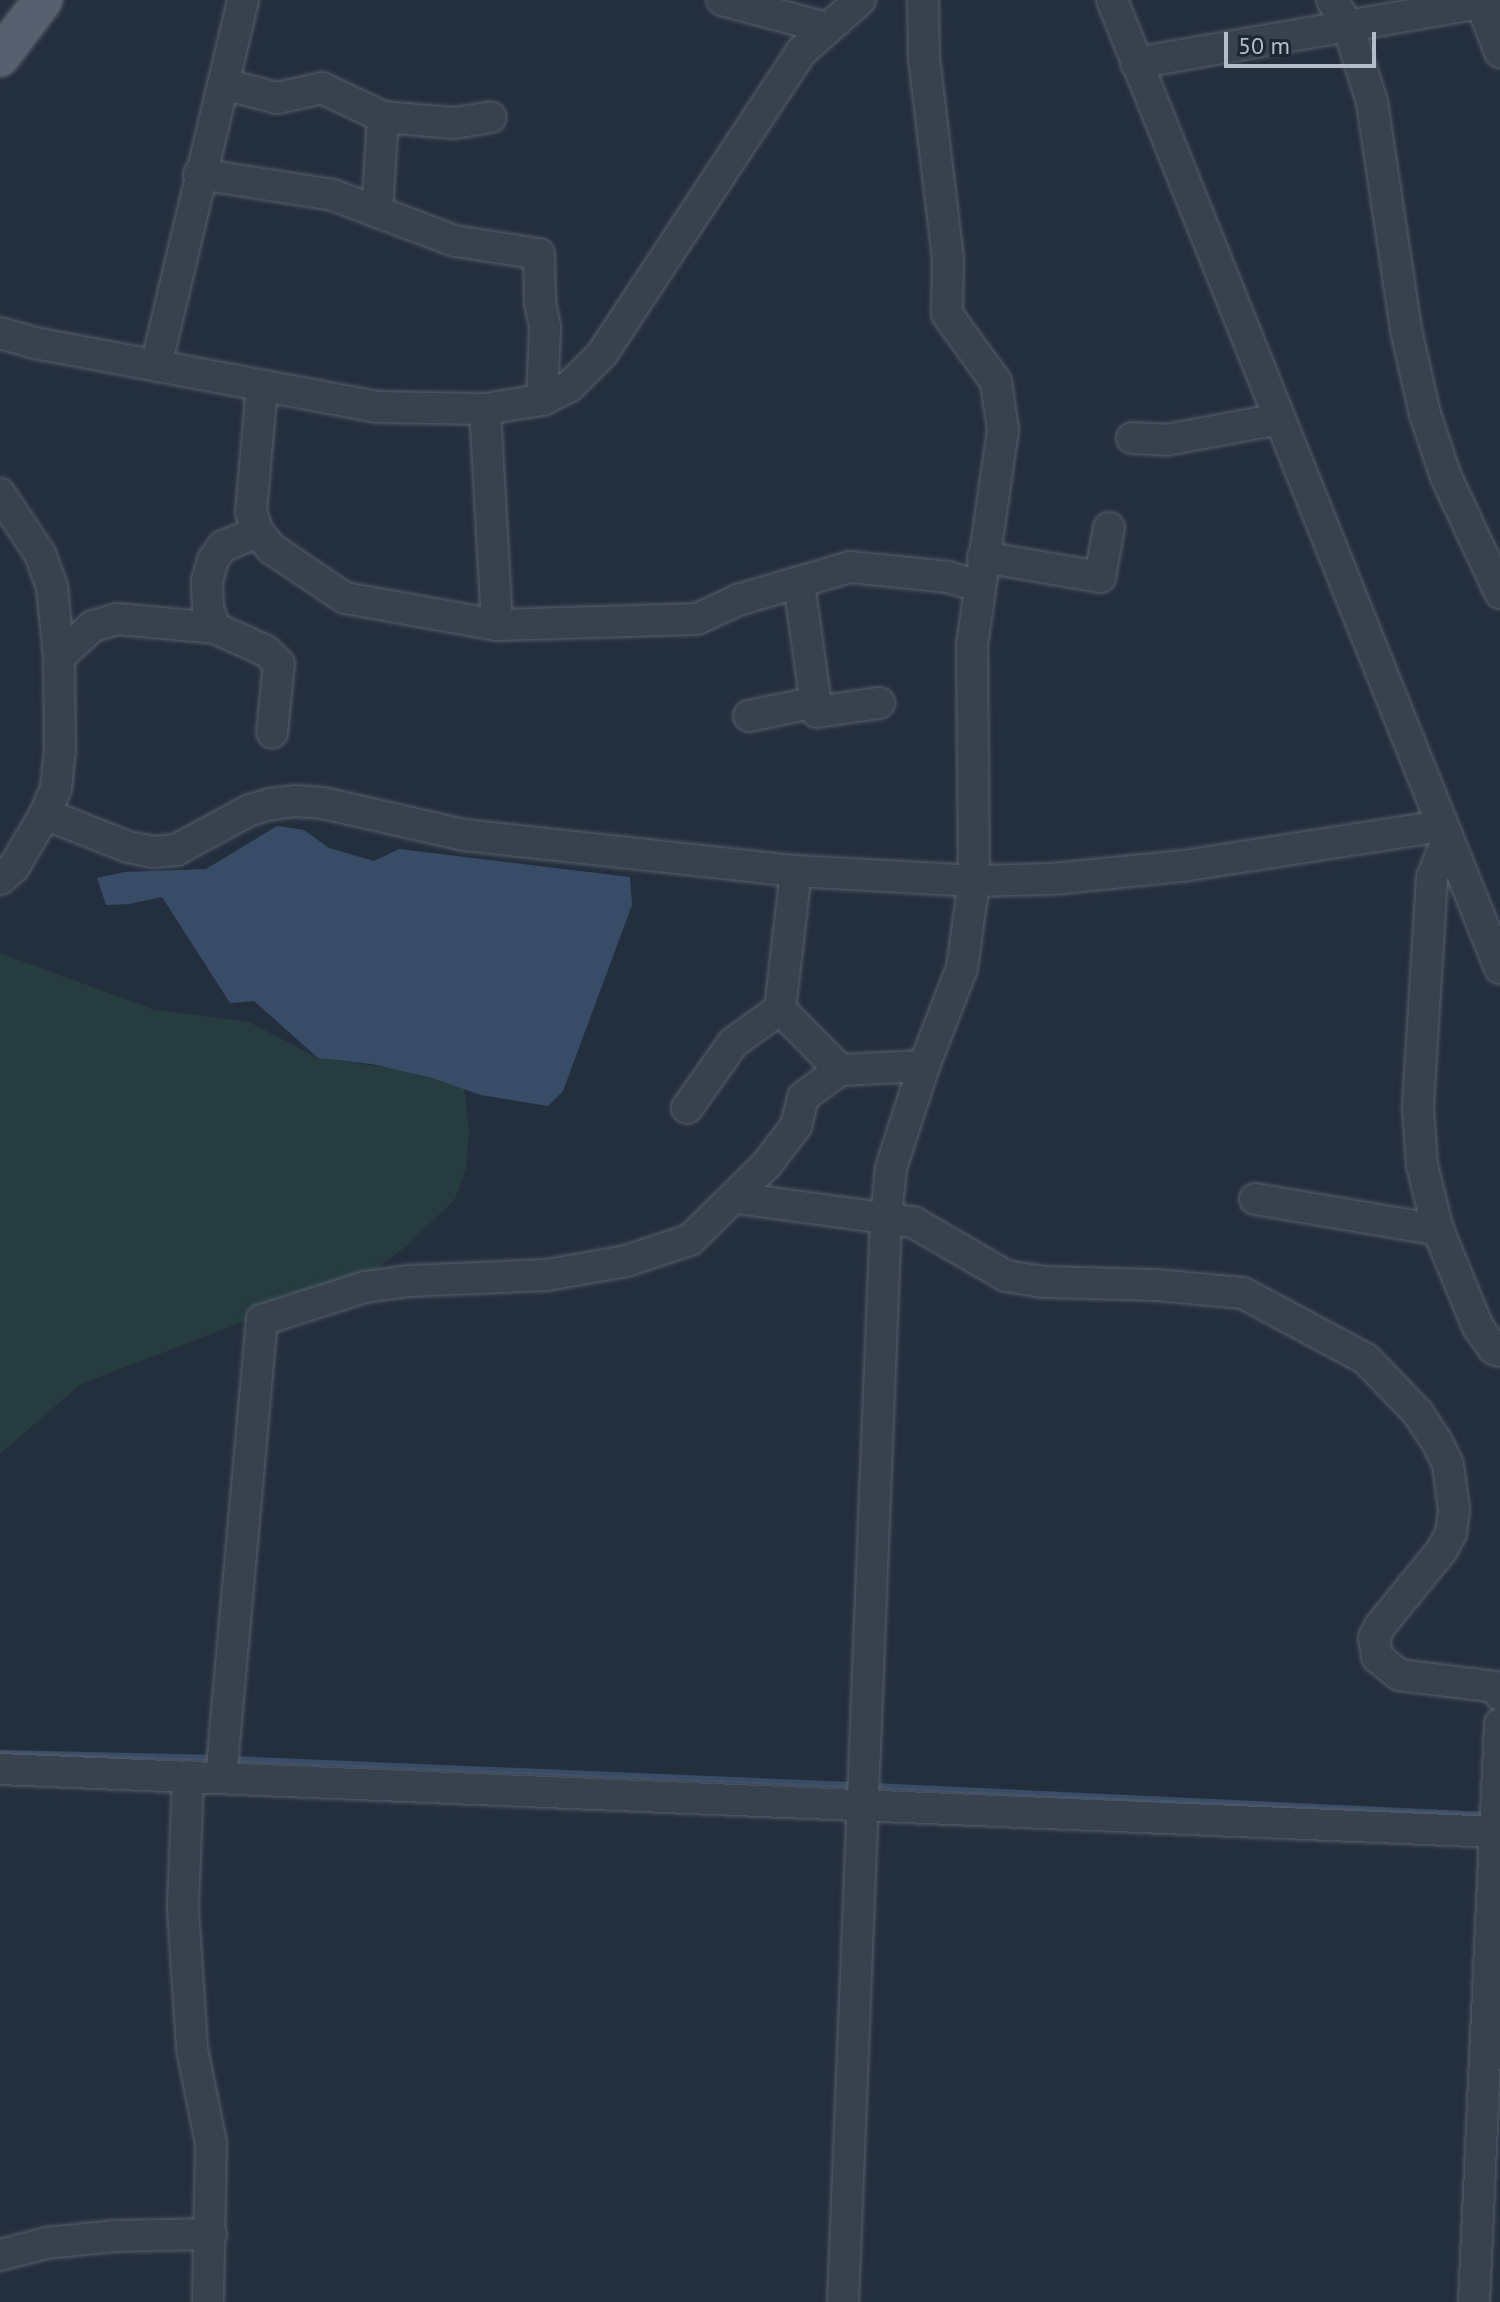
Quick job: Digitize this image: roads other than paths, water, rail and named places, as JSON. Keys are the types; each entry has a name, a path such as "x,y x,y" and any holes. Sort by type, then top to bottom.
{"main road":[{"path":"0,57 43,0"}],"street":[{"path":"156,366 199,174 243,0"},
{"path":"722,0 827,28"},
{"path":"0,333 377,407 485,409 542,400 569,387 602,354 801,52 860,0"},
{"path":"843,2302 886,1219 891,1168 924,1066 962,968 974,881 972,660 981,571 1003,430 996,382 947,314 948,259 924,59 923,0"},
{"path":"1112,0 1500,968"},
{"path":"1332,0 1348,26 1372,102 1406,330 1425,414 1446,477 1500,593"},
{"path":"1136,63 1486,1 1500,52"},
{"path":"223,84 277,98 322,88 383,117 454,123 491,117"},
{"path":"377,212 383,117"},
{"path":"199,174 333,195 455,241 539,254 540,303 545,327 542,400"},
{"path":"262,386 251,512 258,532 272,549 345,598 497,625 697,619 738,600 850,567 948,577 981,571 1100,577 1109,528"},
{"path":"485,409 497,625"},
{"path":"1132,438 1166,440 1279,419"},
{"path":"0,494 40,554 48,576 59,657 60,750 56,788 45,814 14,867 0,879"},
{"path":"215,628 208,608 207,581 213,560 223,546 258,532"},
{"path":"799,584 817,712 879,703"},
{"path":"59,657 93,626 117,619 215,628 266,651 279,664 272,733"},
{"path":"749,716 816,702"},
{"path":"45,814 128,847 153,852 176,850 250,810 295,801 323,803 464,835 796,871 974,881 1052,879 1183,866 1445,833"},
{"path":"1445,833 1432,877 1418,1109 1422,1165 1438,1230 1478,1327 1494,1349 1500,1351"},
{"path":"687,1108 733,1043 780,1009 796,871"},
{"path":"780,1009 840,1070"},
{"path":"221,1778 262,1320 365,1287 408,1281 547,1275 626,1261 690,1240 736,1198 796,1126 803,1097 840,1070 924,1066"},
{"path":"736,1198 913,1222 1006,1276 1045,1282 1156,1285 1243,1293 1366,1359 1418,1413 1437,1442 1448,1465 1454,1510 1451,1533 1442,1550 1380,1626 1374,1638 1377,1657 1399,1675 1495,1687 1500,1695"},
{"path":"1255,1199 1438,1230"},
{"path":"1474,2302 1500,1724"},
{"path":"0,1769 864,1806 1495,1822"},
{"path":"188,1776 183,1909 192,2049 211,2143 208,2302"},
{"path":"0,2255 46,2243 115,2236 211,2234"}],"water":[{"path":"277,826 304,830 329,848 374,861 399,849 630,877 632,905 563,1091 548,1106 481,1095 432,1078 372,1064 318,1058 254,1001 230,1003 162,897 106,905 97,878 124,872 206,869"}],"waterway":[{"path":"0,1753 213,1758"},
{"path":"233,1759 852,1785"},
{"path":"875,1786 1488,1815"}]}
